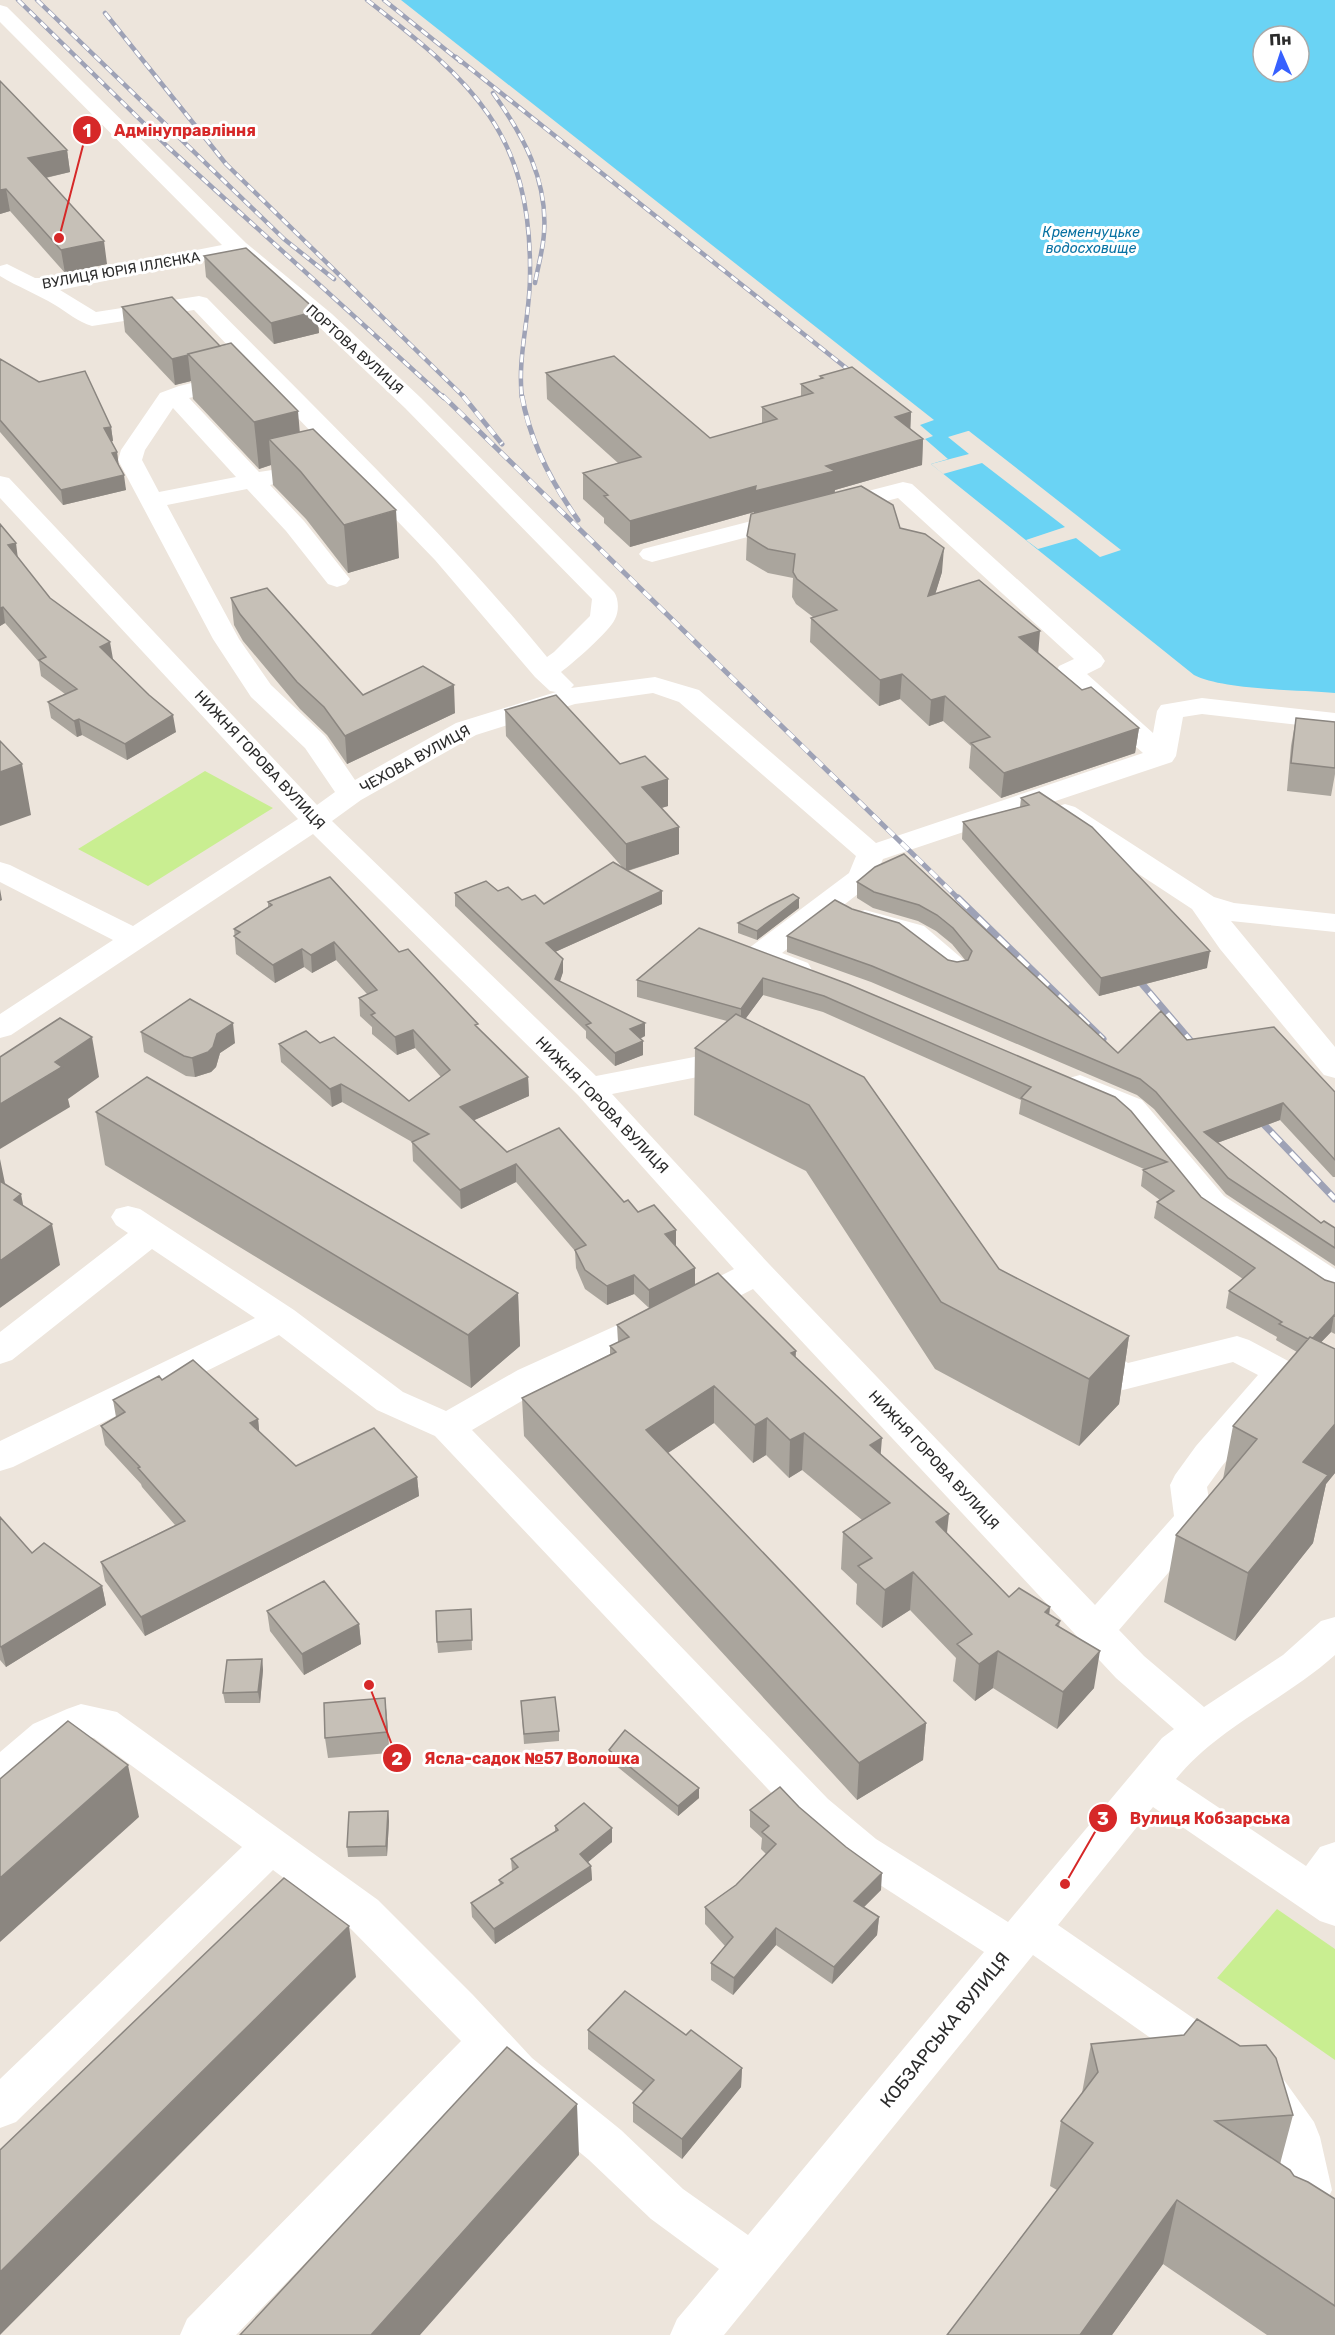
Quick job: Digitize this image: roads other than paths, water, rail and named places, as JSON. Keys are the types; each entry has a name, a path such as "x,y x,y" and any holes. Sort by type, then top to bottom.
{"street":[{"name":"ПОРТОВА ВУЛИЦЯ","path":"0,11 238,248 324,320 413,403 606,598 603,618 563,658 544,671"},
{"name":"ВУЛИЦЯ ЮРІЯ ІЛЛЄНКА","path":"5,266 30,285 53,285 238,248"},
{"path":"30,285 61,299 92,319 199,303 266,372 342,462 510,627 544,671 572,696"},
{"path":"266,372 187,391 168,398 133,450 130,460 226,639 261,691 315,742 351,794"},
{"path":"180,402 295,526 337,579"},
{"path":"151,501 299,471"},
{"name":"НИЖНЯ ГОРОВА ВУЛИЦЯ","path":"0,483 315,820 589,1088 757,1272 1096,1631 1131,1667 1202,1730"},
{"path":"652,554 903,489 1092,661 1069,672 1162,756"},
{"name":"ЧЕХОВА ВУЛИЦЯ","path":"0,1028 351,794 466,729 572,696 654,685 688,696 871,854"},
{"path":"1162,756 1171,711 1202,706 1335,721"},
{"path":"828,980 747,949 836,897 864,874 871,854 1162,756"},
{"path":"1041,797 1203,903 1230,912 1335,923"},
{"path":"0,871 135,939"},
{"path":"836,897 846,910 855,916 906,929 919,936 954,968"},
{"path":"1203,903 1335,1068"},
{"path":"589,1088 731,1060 743,1061 770,1074"},
{"path":"1053,1074 1131,1107 1212,1204 1335,1286"},
{"path":"0,1351 140,1225 282,1319 390,1401 448,1427 814,1811 861,1851 1021,1938 1268,2094 1298,2137 1309,2190 1293,2223"},
{"path":"448,1427 531,1379 687,1308 757,1272"},
{"path":"0,1457 282,1319"},
{"path":"1067,1338 1123,1377 1237,1349 1335,1402"},
{"path":"1096,1631 1193,1519 1188,1485 1209,1456 1282,1372"},
{"name":"КОБЗАРСЬКА ВУЛИЦЯ","path":"694,2335 1176,1750 1202,1730 1275,1683 1335,1632"},
{"path":"0,1776 47,1735 81,1720 104,1723 363,1913 516,2072 605,2145 667,2204 752,2265"},
{"path":"1149,1784 1323,1900 1335,1859"},
{"path":"0,2108 272,1845"},
{"path":"204,2335 489,2042"}],"water":[{"name":"Кременчуцьке водосховище","path":"401,0 1335,0 1335,693 1223,684 1194,675 931,464 948,459 925,439 933,436 920,425 934,420"}],"railway":[{"path":"18,0 169,148 444,398"},
{"path":"37,0 284,239 334,279"},
{"path":"367,0 437,57 465,85 489,115 507,147 520,184 528,226 530,276 521,367 522,398"},
{"path":"384,0 461,62"},
{"path":"105,13 226,164 463,396"},
{"path":"456,57 855,375"},
{"path":"493,93 514,125 538,176 544,213 544,233 535,283"},
{"path":"443,396 960,900"},
{"path":"463,396 502,444"},
{"path":"522,396 530,429 543,461 578,520"},
{"path":"958,898 1103,1039"},
{"path":"1131,971 1201,1053"},
{"path":"1252,1112 1335,1199"}],"place":[{"name":"Адмінуправління","path":"59,238"},
{"name":"Ясла-садок №57 Волошка","path":"369,1685"},
{"name":"Вулиця Кобзарська","path":"1065,1884"}]}
